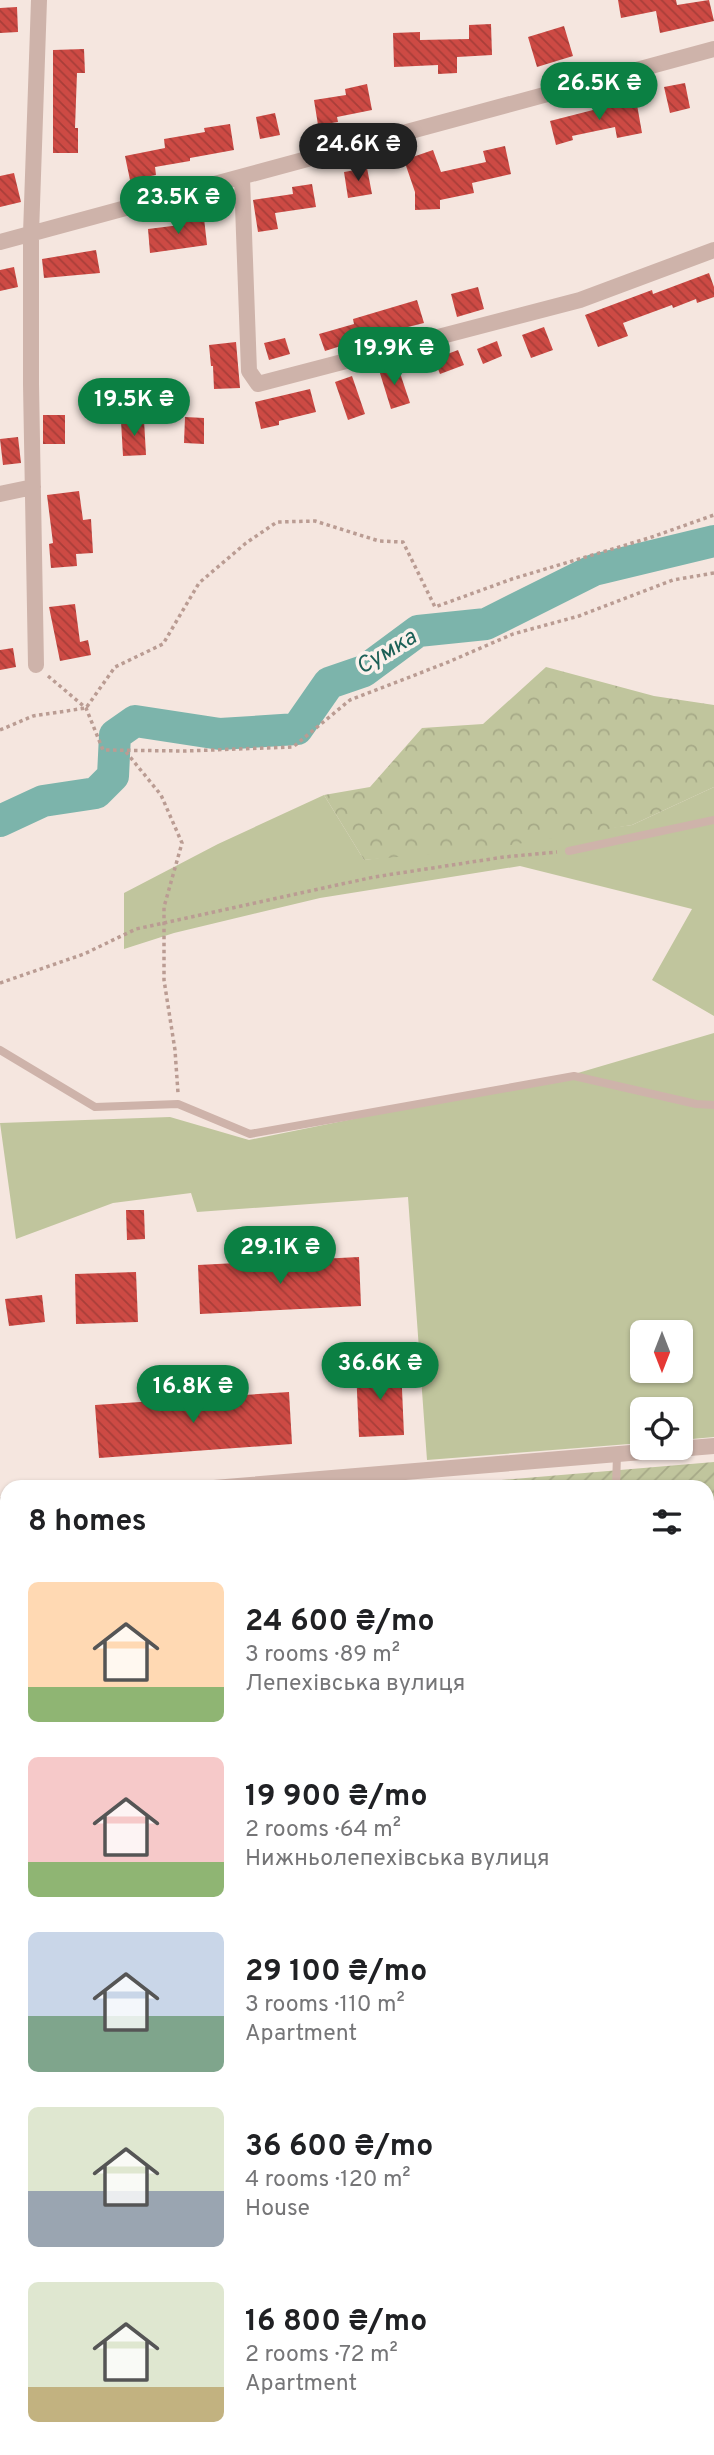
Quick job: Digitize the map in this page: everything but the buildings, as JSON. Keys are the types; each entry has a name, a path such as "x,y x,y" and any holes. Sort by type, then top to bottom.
{"street":[{"path":"36,665 31,234 39,0"},
{"path":"0,242 714,49"},
{"path":"242,178 249,371 258,384 580,300 714,250"},
{"path":"0,494 33,487"},
{"path":"309,1480 714,1446"}],"lane":[{"path":"569,851 714,820"},
{"path":"0,1050 95,1107 178,1104 250,1134 574,1076 696,1104 714,1105"},
{"path":"616,1480 617,1454"}],"path":[{"path":"0,730 33,716 86,708 115,667 163,645 199,583 246,543 277,522 315,520 379,541 402,542 435,607 512,579 649,538 714,515"},
{"path":"36,665 86,708 103,750 126,752 293,747 350,700 513,634 579,616 673,580 714,573"},
{"path":"126,752 162,795 182,843 164,907 164,980 175,1049 178,1104"},
{"path":"0,983 84,954 136,929 374,877 504,857 569,851"}],"green space":[{"path":"546,667 654,696 714,705 714,787 632,825 486,849 364,860 324,795 370,787 422,728 483,724"},
{"path":"714,787 714,1016 652,980 692,909 520,866 320,898 174,933 124,949 124,893 218,844 324,795 364,860 632,825"},
{"path":"714,1033 714,1437 693,1439 693,1397 630,1397 630,1444 427,1460 408,1197 197,1212 191,1193 113,1203 16,1239 0,1123 170,1117 249,1140 571,1075"},
{"path":"714,1462 714,1480 501,1480"}],"waterway":[{"name":"Сумка","path":"0,821 43,801 96,793 113,776 115,735 135,721 220,734 297,729 329,683 364,671 418,631 486,624 594,570 714,541"}]}
